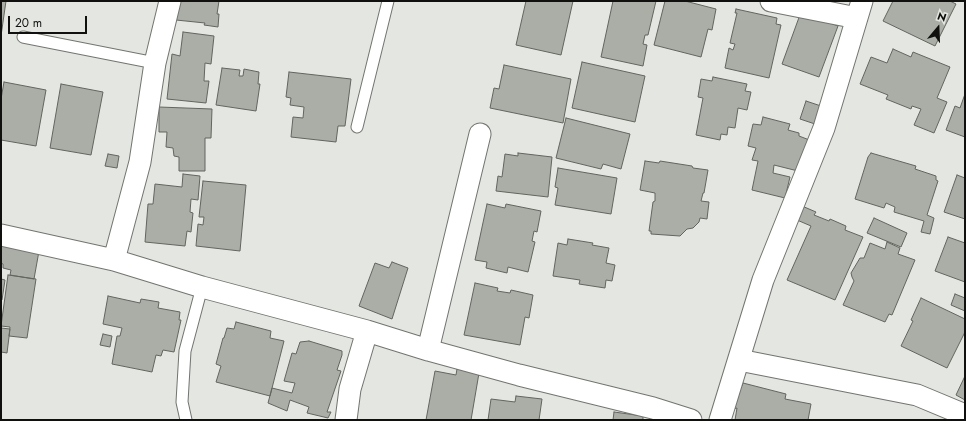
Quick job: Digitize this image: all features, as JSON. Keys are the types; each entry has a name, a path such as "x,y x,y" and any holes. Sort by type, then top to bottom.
{"street":[{"path":"114,260 140,162 155,63 170,1"},
{"path":"720,420 763,280 824,128 859,10 771,1"},
{"path":"428,350 480,134"},
{"path":"1,235 114,260 202,287 367,331 428,350 519,375 653,408 691,420"},
{"path":"346,420 350,388 367,331"},
{"path":"739,360 917,395 965,415"}],"lane":[{"path":"357,127 388,1"},
{"path":"23,37 155,63"},
{"path":"186,420 182,402 185,351 202,287"}],"building":[{"path":"1,1 6,1 1,36"},
{"path":"181,1 219,1 217,14 219,14 218,27 204,25 205,23 176,20 178,3 180,4"},
{"path":"526,1 573,1 561,55 516,45"},
{"path":"613,1 656,1 648,35 645,35 643,44 647,45 643,66 601,57"},
{"path":"665,1 685,1 716,9 712,30 708,29 701,57 654,45"},
{"path":"893,1 950,1 956,4 935,46 883,21"},
{"path":"736,9 777,18 776,24 781,25 769,78 725,68 729,48 733,50 735,44 730,43 737,13 735,13"},
{"path":"801,12 838,26 819,77 782,64"},
{"path":"183,32 214,36 211,64 205,63 204,81 209,81 206,103 167,99 172,54 180,56"},
{"path":"893,49 911,57 913,52 950,67 937,98 947,102 934,133 914,125 921,109 912,106 911,109 886,99 888,95 860,84 871,57 887,63"},
{"path":"582,62 645,76 635,122 572,108"},
{"path":"504,65 571,79 563,123 490,108 494,88 499,89"},
{"path":"222,68 240,70 239,76 243,76 244,69 259,72 258,84 260,84 256,111 216,105"},
{"path":"289,72 351,79 345,126 338,126 336,142 291,137 293,117 303,118 304,107 290,105 291,98 286,97"},
{"path":"713,77 747,84 745,91 751,92 747,110 738,108 735,128 728,127 727,135 721,134 720,140 696,135 703,98 698,97 701,79 712,81"},
{"path":"4,82 46,90 36,146 1,140 1,99"},
{"path":"61,84 103,92 91,155 50,148"},
{"path":"965,94 965,137 946,130 955,106 960,108"},
{"path":"806,101 824,107 818,125 800,119"},
{"path":"159,107 212,109 211,138 205,138 205,171 179,171 179,157 174,156 173,148 166,147 167,132 159,132"},
{"path":"763,117 790,124 788,130 799,133 799,136 812,141 802,172 774,165 773,173 790,177 785,198 752,190 758,161 752,160 756,148 748,146 753,124 761,125"},
{"path":"566,118 630,134 621,169 603,164 601,169 556,158"},
{"path":"518,153 552,157 548,197 496,191 498,176 502,177 505,154 518,156"},
{"path":"871,153 916,166 915,169 936,176 936,180 938,181 927,215 934,218 930,234 921,232 924,221 894,212 895,207 886,203 884,208 855,199 868,157"},
{"path":"108,154 119,156 117,168 105,166"},
{"path":"645,161 659,163 660,161 708,170 701,201 709,202 707,219 700,218 699,222 693,228 687,229 680,236 651,234 651,231 649,231 653,202 655,201 655,193 640,190"},
{"path":"558,168 617,178 611,214 555,205 558,188 555,187"},
{"path":"183,174 200,176 198,200 191,199 190,212 193,213 191,232 187,231 185,246 145,242 148,204 153,204 155,184 182,187"},
{"path":"957,175 965,178 965,219 944,212"},
{"path":"203,181 246,185 240,251 196,246 198,224 203,225 204,217 199,217"},
{"path":"487,204 505,208 506,204 541,211 537,232 534,231 532,241 535,242 528,272 508,267 507,273 486,268 487,262 475,260"},
{"path":"802,206 816,212 814,215 829,221 830,219 846,226 845,230 863,237 835,300 787,280 811,226 797,220"},
{"path":"874,218 907,233 901,247 867,233"},
{"path":"948,237 965,243 965,282 935,271"},
{"path":"568,239 593,243 592,245 609,248 606,263 615,265 612,281 606,280 605,288 579,284 580,280 553,276 558,243 567,245"},
{"path":"887,242 900,248 898,254 915,260 892,315 889,314 885,322 843,305 854,281 851,273 860,258 864,258 870,243 885,249"},
{"path":"1,244 39,251 34,279 10,275 11,270 3,268 3,264 1,263"},
{"path":"392,262 408,268 392,319 359,306 375,263 389,268"},
{"path":"8,275 36,279 27,338 9,336 10,327 1,326"},
{"path":"1,279 5,280 2,300 1,300"},
{"path":"475,283 498,288 497,291 510,293 511,290 533,295 529,318 525,317 520,345 464,335"},
{"path":"955,294 965,298 965,311 951,305"},
{"path":"108,296 140,303 141,299 159,302 158,308 180,312 179,320 181,320 174,352 163,350 161,356 156,355 152,372 112,364 117,336 120,336 122,328 103,324"},
{"path":"921,298 965,319 965,332 947,368 901,346 913,321 911,320"},
{"path":"236,322 271,331 270,338 284,341 270,396 216,382 221,366 216,364 223,338 227,328 234,329"},
{"path":"1,328 10,329 7,353 1,352"},
{"path":"103,334 112,336 110,347 100,345"},
{"path":"309,341 342,351 337,370 341,371 327,412 331,412 328,418 307,413 309,407 290,400 287,411 268,403 272,388 292,393 295,383 284,381 292,353 296,354 300,342"},
{"path":"457,369 479,373 471,420 426,420 435,371 456,375"},
{"path":"965,376 965,400 956,395"},
{"path":"743,383 786,394 785,399 811,404 808,420 735,420 737,408 733,409 737,386 742,386"},
{"path":"516,396 542,399 539,420 488,420 491,399 515,402"},
{"path":"614,412 643,416 643,420 613,420"}]}
